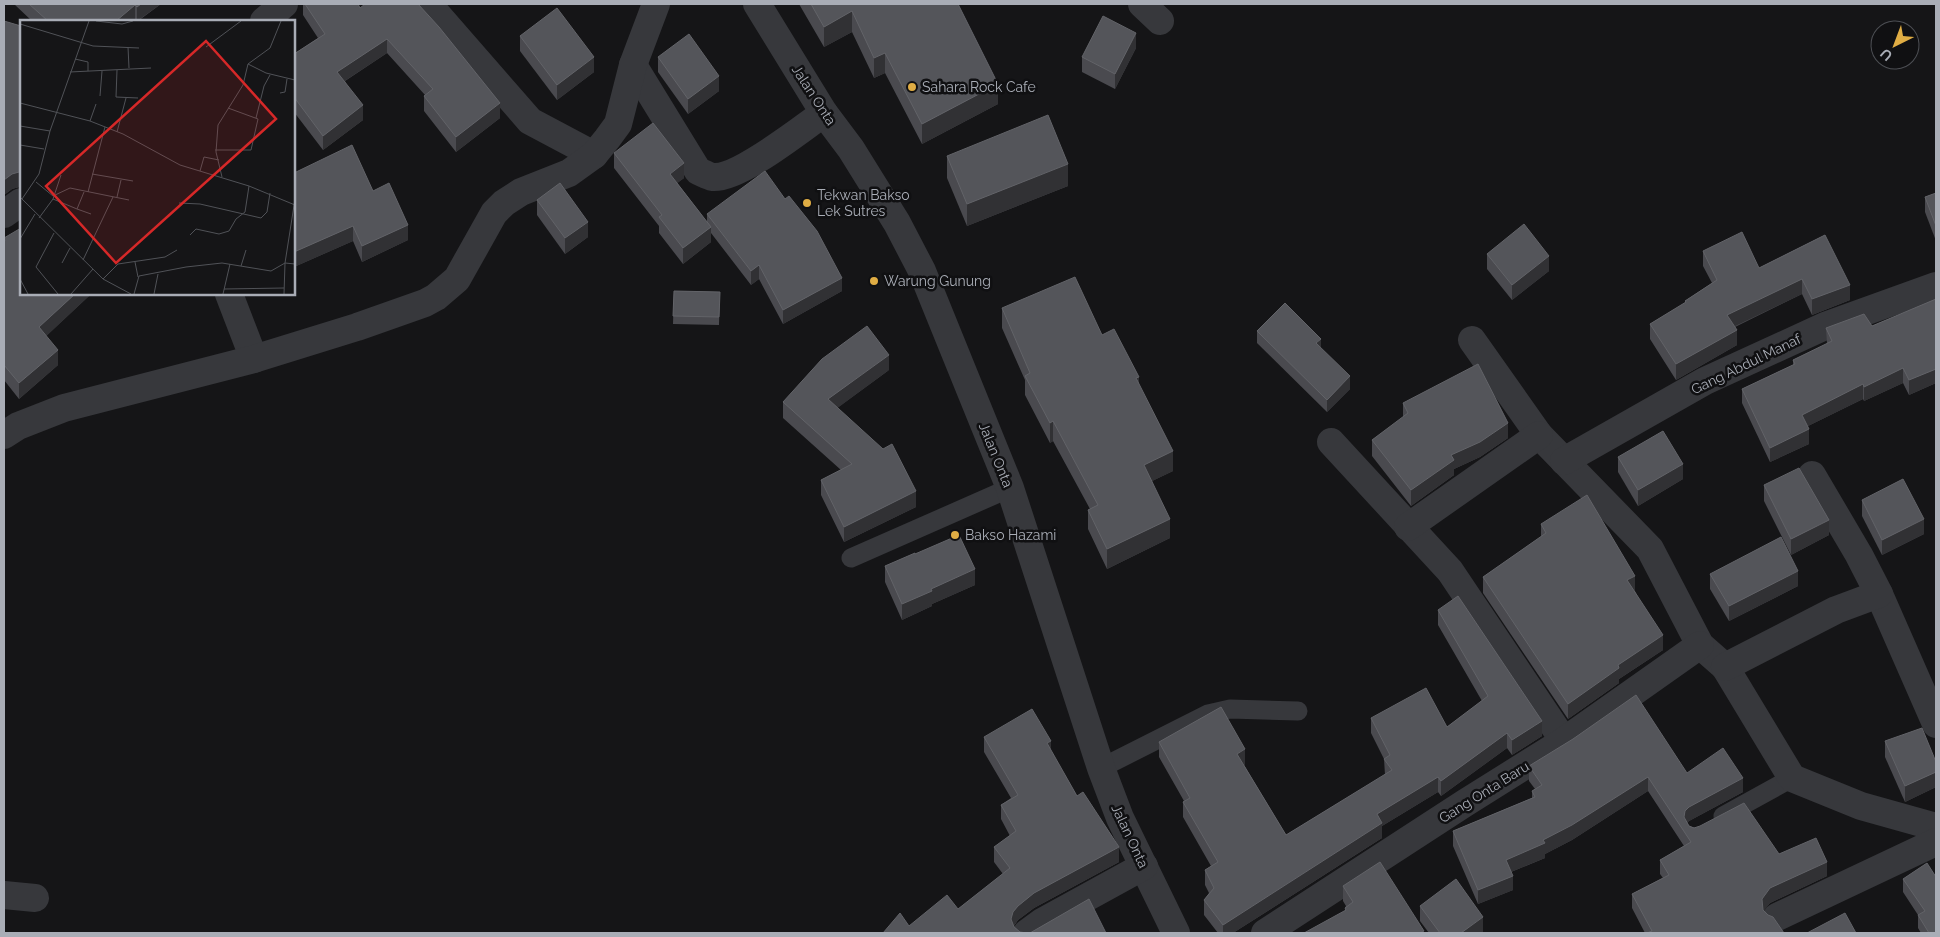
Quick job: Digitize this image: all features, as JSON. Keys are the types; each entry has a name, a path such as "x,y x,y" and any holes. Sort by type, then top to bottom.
{"street":[{"path":"265,20 284,4"},
{"path":"428,4 530,121 594,155"},
{"path":"4,435 18,426 64,408 254,359 357,327 425,303 436,297 457,279 494,213 504,203 521,192 569,173 594,155 618,124 633,65 656,4"},
{"name":"Jalan Onta","path":"757,4 824,114 851,149 897,223 922,271 1010,488 1101,768 1120,818 1176,933"},
{"path":"633,65 698,171 712,177 734,172 751,163 824,114"},
{"path":"4,214 20,203"},
{"name":"Gang Abdul Manaf","path":"1564,461 1714,377 1825,326 1936,286"},
{"path":"229,295 254,359"},
{"path":"1472,340 1539,436 1650,549 1700,645 1724,667 1792,778 1861,806 1936,826"},
{"path":"1408,527 1539,436"},
{"path":"1330,442 1450,571 1564,741"},
{"path":"1812,475 1859,554 1879,594 1936,724"},
{"path":"1724,667 1836,610 1879,594"},
{"name":"Gang Onta Baru","path":"1265,933 1564,741 1700,645"},
{"path":"1777,917 1936,842"},
{"path":"1027,933 1042,922 1144,866"},
{"path":"4,895 35,898"}],"lane":[{"path":"852,558 1010,488"},
{"path":"1101,768 1208,714 1230,709 1298,711"},
{"path":"1712,822 1792,778"}],"building":[{"path":"29,4 141,4 137,7 135,5 117,20 47,20"},
{"path":"305,4 358,4 360,8 365,4 418,4 439,27 500,103 456,137 424,96 433,89 387,39 337,72 363,105 323,136 295,98 295,53 325,34"},
{"path":"811,4 958,4 998,84 922,124 885,53 874,58 852,11 824,27"},
{"path":"557,8 594,57 557,85 520,36"},
{"path":"1103,16 1136,33 1115,74 1082,57"},
{"path":"4,21 20,26 20,172 12,174 4,180"},
{"path":"689,34 719,76 688,99 658,57"},
{"path":"1048,115 1068,164 967,204 947,156"},
{"path":"653,123 684,163 670,174 711,227 683,248 659,217 662,215 614,153"},
{"path":"352,145 373,191 389,183 408,225 362,246 353,226 295,252 295,173"},
{"path":"765,171 785,199 789,196 817,231 842,278 783,310 759,265 751,271 707,214"},
{"path":"560,183 588,222 565,238 537,200"},
{"path":"1936,193 1936,226 1925,197"},
{"path":"1524,224 1549,256 1512,285 1487,254"},
{"path":"20,229 20,295 74,295 39,327 58,350 19,383 4,365 4,238"},
{"path":"1742,232 1759,268 1825,235 1850,285 1812,299 1802,279 1727,315 1737,330 1676,364 1650,324 1717,280 1703,251"},
{"path":"1075,277 1102,335 1114,329 1139,377 1136,378 1173,451 1144,465 1170,519 1107,549 1088,510 1098,505 1053,421 1050,423 1025,376 1030,373 1002,308"},
{"path":"674,291 720,292 719,317 673,316"},
{"path":"1936,299 1936,369 1909,380 1903,368 1864,387 1863,384 1802,415 1809,429 1770,448 1742,389 1795,364 1793,360 1832,341 1826,328 1864,314 1872,326"},
{"path":"1285,303 1321,339 1316,343 1350,376 1327,400 1257,331"},
{"path":"867,326 889,355 828,399 883,449 892,444 916,491 844,527 821,480 852,464 783,402 822,359"},
{"path":"1478,364 1508,423 1480,442 1451,455 1454,460 1411,490 1372,440 1408,413 1403,403"},
{"path":"1663,431 1683,464 1638,490 1618,457"},
{"path":"1799,468 1829,520 1791,539 1764,485"},
{"path":"1903,479 1924,519 1882,540 1862,500"},
{"path":"1587,495 1635,576 1627,580 1663,635 1618,665 1619,668 1568,704 1483,577 1546,533 1541,524"},
{"path":"959,535 975,569 902,604 885,566"},
{"path":"1781,537 1798,571 1729,606 1710,574"},
{"path":"1458,596 1542,721 1512,740 1507,733 1441,781 1438,777 1377,814 1382,823 1223,925 1204,900 1214,888 1205,870 1218,862 1183,802 1190,798 1159,742 1221,707 1245,749 1237,754 1286,835 1392,770 1384,759 1390,755 1371,718 1426,688 1447,727 1488,696 1438,610"},
{"path":"1636,695 1687,773 1723,748 1743,778 1689,807 1685,811 1684,817 1689,826 1694,828 1700,826 1744,803 1779,854 1816,838 1827,862 1770,888 1762,899 1763,910 1773,917 1784,933 1647,933 1652,931 1632,894 1669,875 1660,860 1691,842 1648,777 1572,825 1543,840 1545,843 1506,860 1513,876 1478,890 1453,831 1535,797 1532,791 1542,785 1529,766 1573,739"},
{"path":"1032,709 1051,741 1047,743 1077,796 1083,792 1119,847 1034,893 1018,906 1013,912 1011,919 1014,927 1020,932 1027,933 883,933 900,913 909,926 947,895 958,909 1010,868 994,847 1016,831 1001,805 1018,795 984,737"},
{"path":"1922,728 1936,762 1936,772 1905,786 1885,741"},
{"path":"1380,862 1424,931 1420,933 1304,933 1346,910 1345,908 1353,902 1343,886"},
{"path":"1927,863 1936,877 1936,933 1929,933 1918,915 1925,911 1903,879"},
{"path":"1456,879 1483,917 1461,933 1440,933 1420,906"},
{"path":"1089,899 1106,933 1030,933"},
{"path":"1845,913 1856,933 1807,933"}],"place":[{"name":"Sahara Rock Cafe","path":"912,87"},
{"name":"Tekwan Bakso Lek Sutres","path":"807,203"},
{"name":"Warung Gunung","path":"874,281"},
{"name":"Bakso Hazami","path":"955,535"}]}
